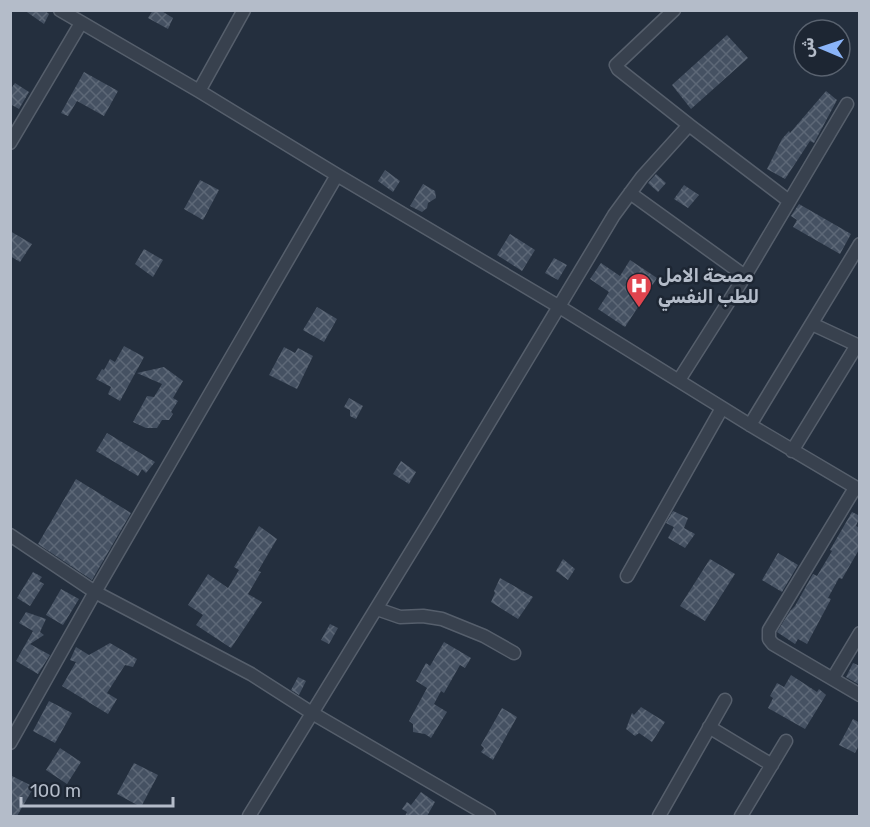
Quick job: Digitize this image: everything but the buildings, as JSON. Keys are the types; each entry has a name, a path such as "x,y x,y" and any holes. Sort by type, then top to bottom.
{"street":[{"path":"60,10 558,306 857,489 768,630 769,639 773,644 860,694"},
{"path":"199,91 244,10"},
{"path":"674,10 616,64 618,69 789,201"},
{"path":"10,143 81,23"},
{"path":"678,380 745,276 847,104"},
{"path":"249,816 377,609 614,214 689,125"},
{"path":"10,743 337,175"},
{"path":"630,193 745,276"},
{"path":"750,425 860,244"},
{"path":"792,450 857,345 812,324"},
{"path":"627,576 722,408"},
{"path":"10,535 95,592 251,674 312,713 489,816"},
{"path":"377,609 394,616 423,616 453,622 514,653"},
{"path":"833,678 860,633"},
{"path":"664,815 725,700"},
{"path":"709,727 772,765"},
{"path":"741,816 786,741"}],"place":[{"name":"مصحة الامل للطب النفسي","path":"639,309"}]}
